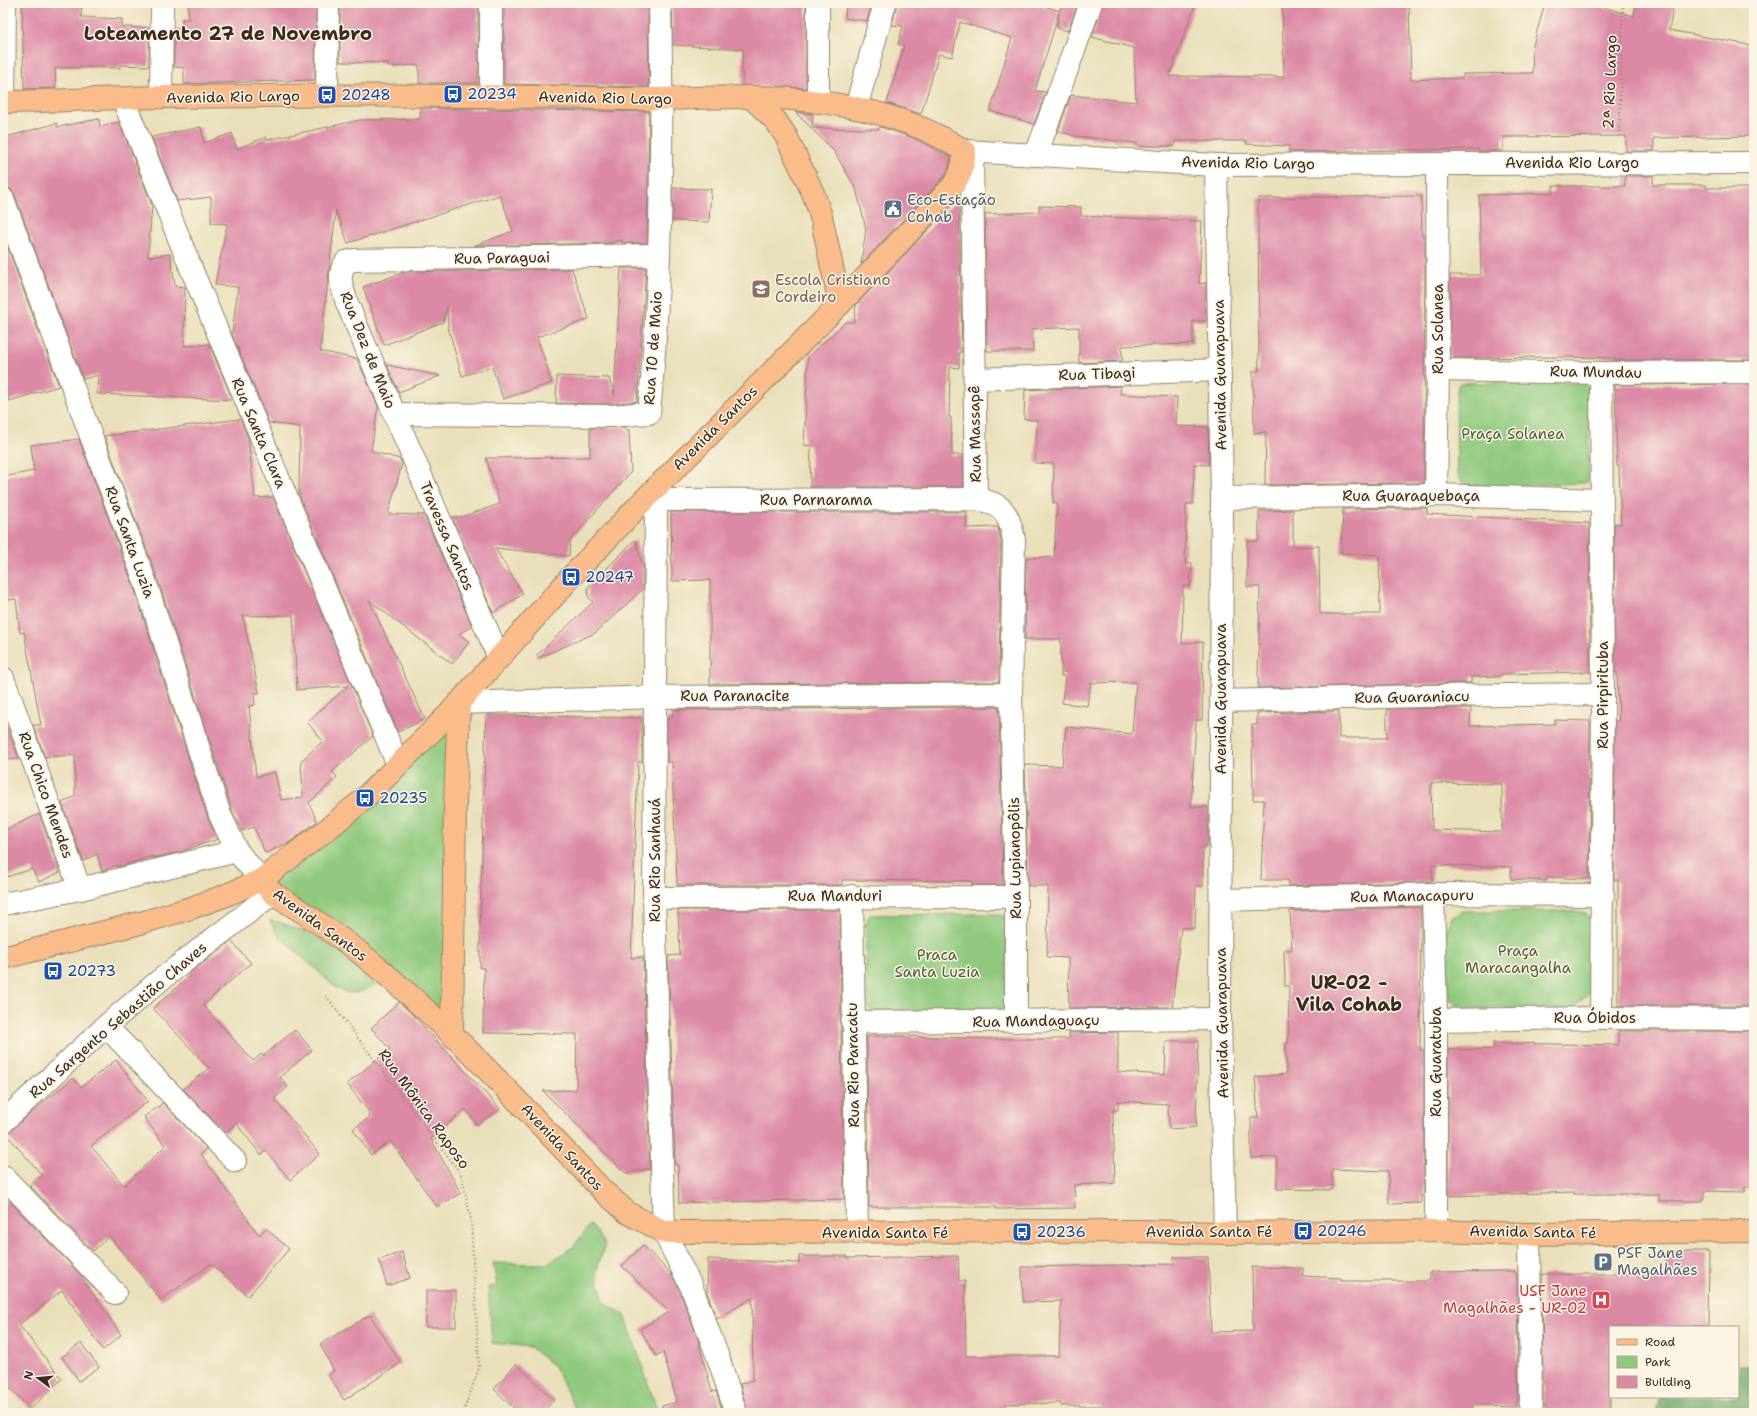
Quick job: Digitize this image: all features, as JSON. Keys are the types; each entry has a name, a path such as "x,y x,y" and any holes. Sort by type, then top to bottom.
{"main road":[{"name":"Avenida Rio Largo","path":"4,102 161,97 327,95 491,95 662,100 751,97 818,102 856,108 927,130 969,152"},
{"path":"751,97 776,121 786,136 813,193 821,216 840,304"},
{"name":"Avenida Santos","path":"664,1232 628,1213 603,1191 524,1106 452,1033 360,952 267,886 398,765 459,703 499,658 953,186 961,172 969,152"},
{"path":"452,1033 455,803 459,703"},
{"path":"3,958 191,908 267,886"},
{"name":"Avenida Santa Fé","path":"664,1232 1225,1233 1436,1231 1529,1234 1754,1231"}],"street":[{"path":"4,102 5,3"},
{"path":"161,97 162,3"},
{"path":"327,95 328,3"},
{"path":"491,95 492,3"},
{"name":"Rua 10 de Maio","path":"395,414 610,416 649,413 659,255 662,100 660,3"},
{"path":"818,3 818,102"},
{"path":"856,108 885,3"},
{"path":"1036,155 1091,3"},
{"name":"Rua Santa Clara","path":"123,99 193,274 398,765"},
{"name":"Avenida Rio Largo","path":"969,152 1216,165 1618,162 1754,163"},
{"name":"Rua Massapê","path":"969,152 975,379 976,499 992,502 1002,509 1009,521 1014,540 1011,694"},
{"name":"Rua Solanea","path":"1436,495 1438,370 1437,164"},
{"name":"Avenida Guarapuava","path":"1216,165 1222,498 1220,1019 1225,1233"},
{"name":"Rua Santa Luzia","path":"3,199 146,584 220,816 237,851 267,886"},
{"name":"Rua Paraguai","path":"346,262 354,260 659,255"},
{"name":"Rua Dez de Maio","path":"346,262 340,276 347,303 395,414"},
{"name":"Rua Tibagi","path":"975,379 1220,370"},
{"name":"Rua Mundau","path":"1438,370 1601,373 1754,372"},
{"name":"Rua Pirpirituba","path":"1601,373 1600,500 1603,694 1603,895 1601,1018"},
{"name":"Travessa Santos","path":"395,414 499,658"},
{"name":"Rua Guaraquebaça","path":"1222,498 1436,495 1600,500"},
{"name":"Rua Parnarama","path":"650,501 976,499"},
{"name":"Rua Rio Sanhauá","path":"650,501 656,697 654,898 664,1232"},
{"name":"Rua Chico Mendes","path":"3,678 80,889"},
{"name":"Rua Paranacite","path":"459,703 656,697 1011,694"},
{"name":"Rua Lupianopôlis","path":"1011,694 1016,897 1016,1022"},
{"name":"Rua Guaraniacu","path":"1221,701 1424,696 1603,694"},
{"path":"3,904 80,889 237,851"},
{"name":"Rua Sargento Sebastião Chaves","path":"3,1122 106,1026 194,953 267,886"},
{"name":"Rua Manacapuru","path":"1221,900 1432,894 1603,895"},
{"name":"Rua Guaratuba","path":"1432,894 1436,1020 1436,1231"},
{"name":"Rua Manduri","path":"654,898 852,896 1016,897"},
{"name":"Rua Rio Paracatu","path":"852,896 852,1022 857,1233"},
{"name":"Rua Óbidos","path":"1436,1020 1601,1018 1754,1019"},
{"name":"Rua Mandaguaçu","path":"852,1022 1016,1022 1220,1019"},
{"path":"106,1026 235,1161"},
{"path":"3,1176 115,1293"},
{"path":"664,1232 691,1286 718,1357 736,1413"},
{"path":"1529,1234 1530,1413"}],"path":[{"name":"2ª Rio Largo","path":"1618,162 1623,3"},
{"name":"Rua Mônica Raposo","path":"326,996 461,1174 471,1219 479,1368 463,1413"}],"green space":[{"name":"Praça Solanea","path":"1529,382 1588,384 1589,475 1587,481 1582,483 1472,487 1464,484 1457,472 1456,399 1458,385 1461,383"},
{"path":"465,696 444,1017 261,880"},
{"name":"Praça Maracangalha","path":"1462,911 1576,911 1585,913 1590,918 1590,991 1579,1003 1569,1009 1470,1008 1458,1006 1449,999 1446,929 1452,917"},
{"name":"Praca Santa Luzia","path":"997,914 1006,917 1007,1007 997,1012 879,1012 872,1011 866,1004 866,924 869,915"},
{"path":"270,920 301,930 329,944 383,979 365,990 355,993 343,991 335,987 277,934"},
{"path":"591,1224 605,1244 596,1272 604,1303 625,1315 658,1413 571,1413 575,1408 554,1366 530,1347 492,1343 488,1287 497,1286 493,1263 546,1264 573,1247"},
{"path":"1739,1366 1754,1366 1754,1413 1657,1413 1660,1398 1739,1398"}],"building":[{"path":"22,3 82,3 81,17 122,19 122,27 149,28 149,66 120,65 120,68 55,68 56,88 24,89"},
{"path":"188,3 316,3 315,80 184,84 184,68 174,67 174,29 183,30 182,19 189,19"},
{"path":"340,3 478,3 478,83 419,83 419,65 388,67 388,63 340,62"},
{"path":"504,3 648,3 649,87 504,84"},
{"path":"672,3 806,3 806,88 742,85 743,49 673,45"},
{"path":"846,3 872,3 867,21 845,18"},
{"path":"897,3 1036,3 1060,11 1061,3 1078,3 1068,31 1057,28 1059,13 1035,91 1046,92 1034,124 990,111 1012,38 960,22 952,57 939,54 921,114 887,103 904,46 898,44 903,26 892,25"},
{"path":"1103,3 1196,3 1169,76 1284,77 1282,3 1409,3 1411,80 1463,78 1463,74 1533,73 1532,49 1545,3 1589,3 1634,16 1636,3 1674,3 1669,30 1754,46 1754,136 1654,138 1654,151 1626,151 1626,136 1503,137 1503,151 1478,151 1478,149 1289,152 1289,146 1246,144 1247,141 1175,141 1175,146 1137,146 1137,143 1075,136 1058,131 1071,95 1136,102 1134,48 1092,37"},
{"path":"420,108 649,112 647,243 622,243 622,240 610,243 474,246 513,231 500,195 348,243 336,210 320,351 357,359 378,406 371,451 400,459 402,464 388,514 424,515 472,626 459,634 469,642 452,664 369,600 425,719 398,732 299,495 300,427 269,423 232,334 238,287 215,285 227,224 211,223 211,197 177,201 152,137 201,127 204,143 232,133 237,149 266,137 267,140 360,120 420,119"},
{"name":"Eco-Estação Cohab","path":"795,112 813,114 812,128 879,129 880,127 911,137 951,157 949,168 943,178 861,264 866,229 856,189 834,151"},
{"path":"99,119 100,127 119,122 152,205 148,257 170,254 175,286 185,287 184,346 209,344 233,400 97,394 98,375 83,379 15,195 11,189 3,187 3,138 57,123 57,127"},
{"path":"1625,176 1653,176 1653,185 1706,185 1706,188 1754,188 1754,360 1615,360 1615,358 1557,357 1450,358 1450,275 1481,275 1479,195 1553,193 1553,186 1625,186"},
{"path":"673,188 711,189 709,222 673,221"},
{"path":"1421,196 1422,236 1425,236 1424,483 1265,485 1266,432 1254,433 1253,371 1259,371 1258,198"},
{"path":"959,198 962,352 959,352 959,368 950,367 949,417 951,417 952,455 963,455 963,487 810,487 811,446 804,445 808,357 846,322 854,322 856,305"},
{"path":"1039,206 1081,207 1081,216 1202,221 1199,284 1206,283 1206,321 1193,321 1193,344 1122,346 1122,361 1079,363 1079,327 1032,329 1033,351 987,351 985,214 1039,212"},
{"path":"3,235 59,386 9,401 3,381"},
{"path":"621,268 646,268 637,401 610,404 556,403 557,376 609,378 614,395"},
{"path":"572,269 589,319 537,337 552,383 503,399 492,367 462,376 448,327 447,307 443,322 384,345 363,287 404,272"},
{"path":"387,365 440,376 399,392"},
{"path":"1754,384 1754,1006 1618,1006 1618,880 1614,880 1615,721 1619,721 1617,672 1615,672 1614,524 1621,524 1619,466 1617,466 1615,385"},
{"path":"1121,386 1120,394 1177,397 1176,426 1208,427 1209,465 1194,464 1193,504 1186,504 1185,563 1192,563 1190,586 1183,586 1182,643 1203,642 1202,720 1196,720 1191,807 1208,807 1208,846 1203,846 1203,886 1196,886 1195,928 1181,928 1172,1007 1069,1008 1068,958 1047,957 1048,886 1028,886 1025,765 1062,766 1066,727 1132,734 1136,682 1091,683 1087,706 1062,703 1065,676 1061,676 1061,639 1025,639 1026,558 1054,557 1057,503 1053,503 1054,464 1035,463 1037,420 1024,419 1025,390"},
{"path":"240,419 248,437 255,498 273,497 373,736 332,772 337,777 309,803 317,821 289,843 265,853 254,827 242,831 232,810 158,580 104,436","holes":["293,615 297,690 348,686 307,722 323,741 301,761 303,797 281,800 275,772 256,777 249,706 255,705 254,693 259,693 243,616"]},
{"path":"625,427 626,430 629,430 631,472 570,540 569,556 495,548 523,594 493,613 452,517 461,517 500,504 486,458 590,457 590,428"},
{"path":"79,439 134,588 208,819 218,839 176,853 153,858 153,856 118,867 117,865 102,871 97,854 83,861 62,803 75,796 75,755 45,757 33,725 41,725 24,632 20,633 16,599 8,600 3,572 3,477 34,471 31,445"},
{"path":"1427,508 1427,514 1589,523 1590,672 1501,674 1501,676 1471,677 1471,683 1258,688 1260,587 1247,587 1247,541 1259,541 1259,511 1293,510 1293,547 1319,546 1320,614 1380,614 1379,555 1341,553 1343,509"},
{"path":"671,512 967,512 966,528 998,527 1001,541 999,682 710,684 710,580 672,581"},
{"path":"635,540 643,565 643,589 595,633 538,658 536,656 593,602 588,596 588,587"},
{"path":"999,707 1003,885 972,885 972,881 842,880 842,885 677,885 672,762 667,762 667,718 673,718 673,710"},
{"path":"1471,708 1470,726 1555,724 1555,720 1590,721 1589,879 1547,877 1547,881 1511,879 1511,867 1432,865 1432,881 1422,882 1288,886 1288,880 1261,880 1264,800 1253,800 1252,725 1257,725 1257,713 1339,711 1339,738 1387,738 1387,709","holes":["1431,783 1502,784 1502,832 1432,830"]},
{"path":"486,715 642,718 642,762 638,762 631,958 643,957 650,1169 625,1173 543,1091 576,1090 577,1034 483,1033 484,968 480,968 480,928"},
{"path":"3,727 7,727 19,759 3,760"},
{"path":"39,814 60,872 39,882 32,869 3,878 3,831"},
{"path":"1421,907 1420,1050 1424,1050 1424,1196 1421,1196 1421,1203 1389,1204 1388,1171 1332,1169 1332,1190 1277,1189 1277,1157 1251,1158 1251,1118 1258,1118 1255,1077 1286,1074 1289,986 1285,986 1284,950 1292,950 1290,911"},
{"path":"678,910 840,910 840,1022 844,1199 679,1203 678,1165 675,1165 668,956 680,955"},
{"path":"231,941 251,963 203,1005 253,1061 261,1054 263,1056 295,1030 312,1050 280,1077 288,1087 274,1099 320,1154 290,1180 266,1151 261,1155 236,1123 225,1133 183,1089 209,1068 153,1008 190,976 189,974"},
{"path":"399,1002 413,1015 500,1109 477,1125 465,1109 431,1139 461,1193 437,1207 390,1141 371,1155 353,1129 370,1117 368,1114 369,1112 347,1084 390,1049 371,1028"},
{"path":"1618,1031 1754,1031 1754,1187 1745,1187 1745,1192 1704,1191 1704,1201 1659,1201 1659,1194 1574,1194 1574,1192 1448,1196 1448,1050 1493,1049 1493,1043 1618,1045"},
{"path":"1118,1032 1118,1072 1165,1075 1166,1041 1198,1041 1196,1127 1169,1129 1168,1104 1118,1101 1118,1110 1113,1110 1115,1183 1074,1185 1075,1208 996,1209 996,1207 869,1207 867,1036 1069,1039 1069,1033"},
{"path":"116,1060 148,1101 91,1146 124,1186 165,1146 144,1117 163,1103 207,1149 201,1154 259,1235 266,1228 289,1249 248,1296 211,1264 161,1300 109,1236 93,1251 29,1185 42,1175 6,1134 73,1078 81,1087"},
{"path":"9,1201 79,1273 121,1335 103,1350 62,1290 19,1325 62,1379 30,1409 3,1381 3,1206"},
{"path":"643,1245 671,1274 680,1291 697,1336 712,1392 716,1391 723,1413 663,1413 662,1406 677,1402 663,1352 656,1356 640,1329 669,1312 622,1266"},
{"path":"1666,1251 1709,1251 1708,1326 1609,1326 1610,1413 1545,1413 1545,1406 1543,1406 1542,1274 1666,1274"},
{"path":"402,1252 410,1278 387,1286 379,1260"},
{"path":"799,1256 847,1256 847,1258 958,1256 959,1281 965,1281 966,1356 1059,1356 1061,1301 1023,1302 1022,1267 1174,1264 1174,1257 1208,1257 1211,1332 1253,1331 1252,1267 1303,1268 1303,1276 1341,1278 1341,1281 1430,1281 1430,1272 1514,1271 1514,1274 1517,1274 1518,1406 1473,1405 1473,1413 1101,1413 1101,1406 1061,1406 1061,1403 1005,1404 1005,1411 967,1410 967,1413 748,1413 740,1384 753,1380 752,1298 717,1319 707,1293 708,1259 799,1263"},
{"path":"426,1290 456,1290 456,1327 426,1327"},
{"path":"370,1315 401,1363 344,1400 328,1375 334,1371 320,1344"},
{"path":"81,1343 99,1367 79,1381 62,1357"},
{"path":"516,1364 554,1400 542,1413 519,1413 494,1389"}],"place":[{"name":"20234","path":"453,94"},
{"name":"20248","path":"327,95"},
{"name":"Eco-Estação Cohab","path":"893,209"},
{"name":"Escola Cristiano Cordeiro","path":"761,289"},
{"name":"20247","path":"571,577"},
{"name":"20235","path":"365,798"},
{"name":"20273","path":"53,971"},
{"name":"20246","path":"1303,1231"},
{"name":"20236","path":"1022,1232"},
{"name":"PSF Jane Magalhães","path":"1603,1262"},
{"name":"USF Jane Magalhães - UR-02","path":"1601,1300"}],"district":[{"name":"Loteamento 27 de Novembro","path":"228,33"},
{"name":"UR-02 - Vila Cohab","path":"1349,993"}]}
